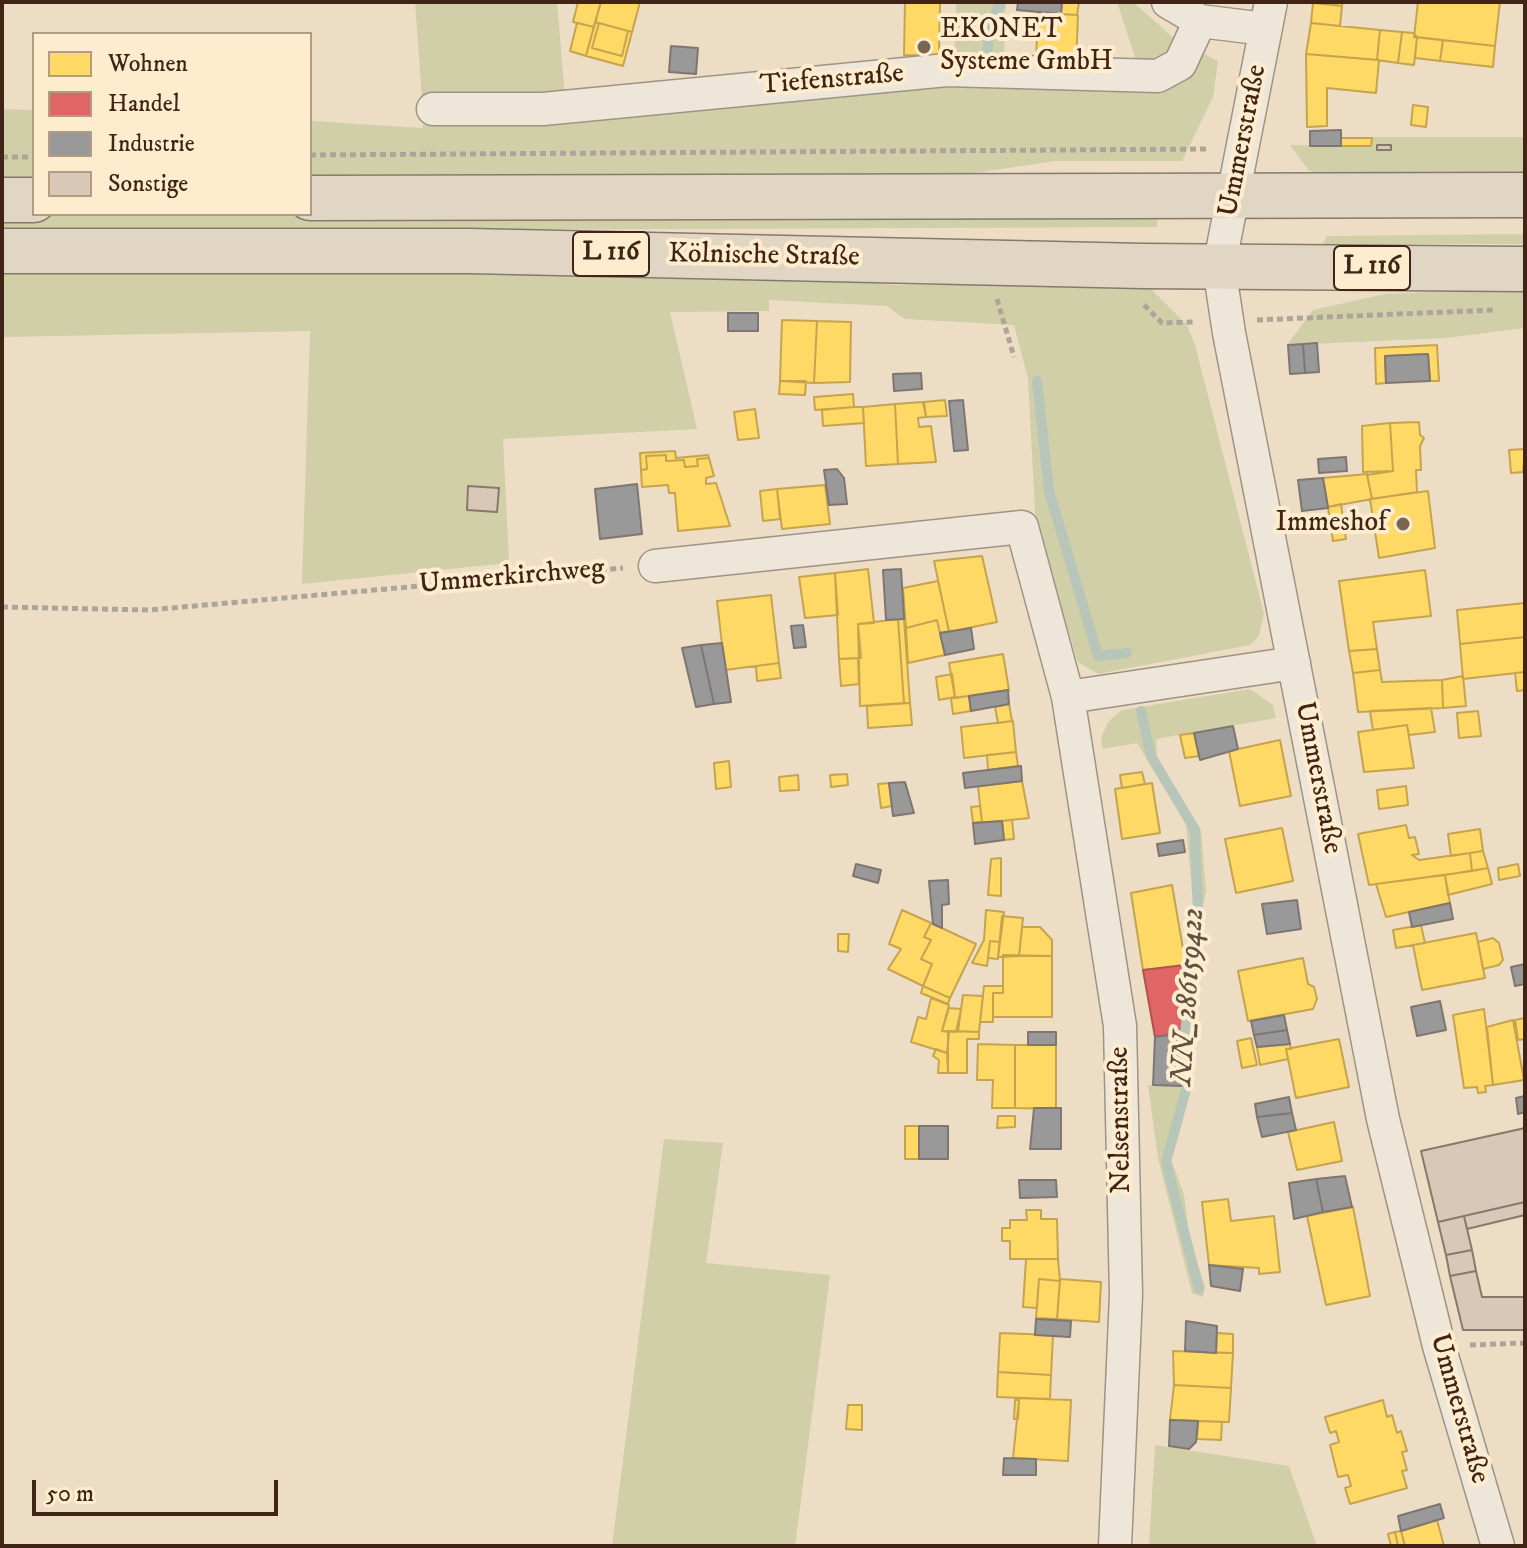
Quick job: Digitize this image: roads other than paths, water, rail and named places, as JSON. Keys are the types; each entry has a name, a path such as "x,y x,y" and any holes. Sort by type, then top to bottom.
{"main road":[{"name":"L 116","path":"312,198 1525,195"},
{"path":"2,200 32,200"},
{"name":"Kölnische Straße","path":"2,251 470,251 1219,267 1525,269"}],"street":[{"path":"1168,2 1200,21 1268,16"},
{"name":"Ummerstraße","path":"1268,16 1219,267 1383,1119 1439,1346 1498,1546"},
{"name":"Tiefenstraße","path":"433,109 543,109 947,70 1158,76 1180,64 1200,21"},
{"name":"Nelsenstraße","path":"655,566 1022,527 1068,697 1120,1026 1126,1295 1115,1546"},
{"path":"1068,697 1294,663"}],"waterway":[{"name":"NN_286159422","path":"987,52 991,22 1001,2"},
{"name":"NN_286159422","path":"1037,381 1049,491 1098,656 1127,653"},
{"name":"NN_286159422","path":"1141,711 1151,756 1195,830 1198,913 1185,1034 1187,1086 1166,1162 1199,1289"}],"place":[{"name":"EKONET Systeme GmbH","path":"924,47"},
{"name":"Immeshof","path":"1403,524"}]}
